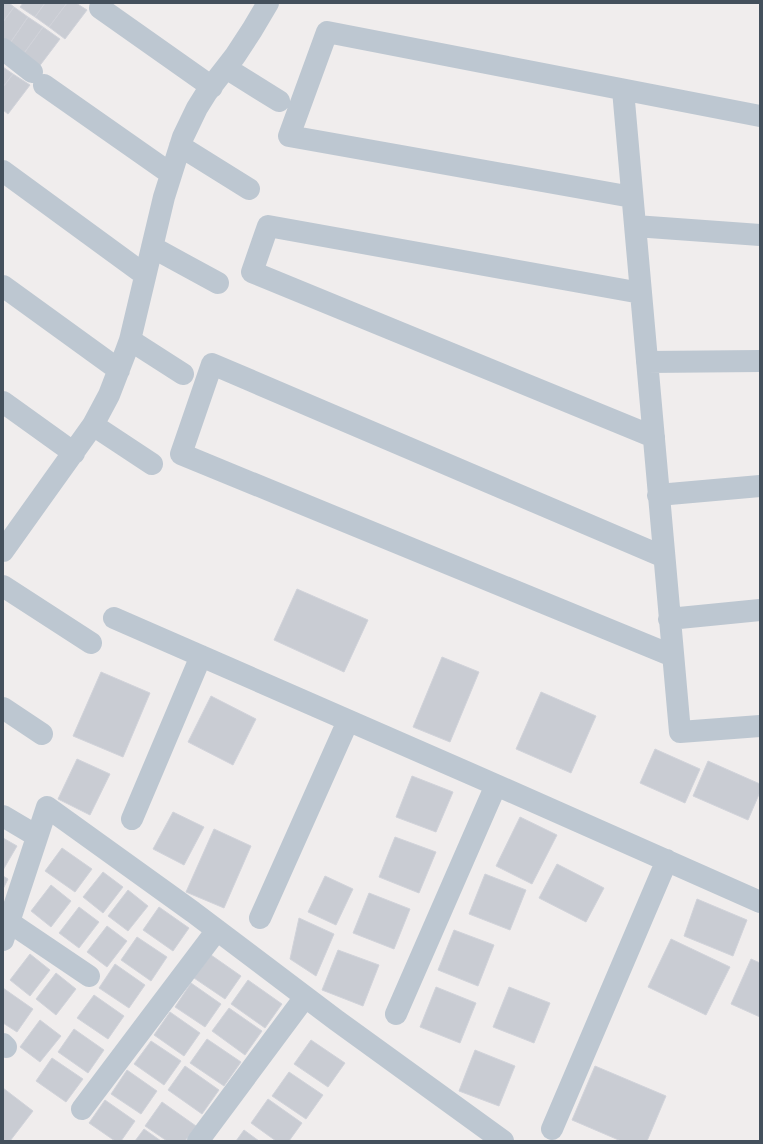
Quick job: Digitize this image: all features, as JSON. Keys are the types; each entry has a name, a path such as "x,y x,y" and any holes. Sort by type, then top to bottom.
{"street":[{"path":"3,551 10,527 74,453 93,425 109,395 130,340 164,197 180,146 193,116 212,86 252,30 268,3"},
{"path":"100,8 212,86"},
{"path":"632,197 289,136 327,32 760,116"},
{"path":"3,49 38,78 170,174"},
{"path":"226,68 279,101"},
{"path":"623,90 680,732 760,726"},
{"path":"180,146 249,189"},
{"path":"3,171 145,275"},
{"path":"641,293 268,226 252,272 654,437"},
{"path":"635,226 760,235"},
{"path":"152,247 218,283"},
{"path":"3,286 119,370"},
{"path":"130,340 183,374"},
{"path":"647,362 760,362"},
{"path":"664,557 212,364 181,454 673,656"},
{"path":"3,402 74,453"},
{"path":"93,425 152,464"},
{"path":"658,495 760,486"},
{"path":"3,586 91,643"},
{"path":"670,619 760,610"},
{"path":"114,618 760,902"},
{"path":"132,819 201,656"},
{"path":"3,708 42,734"},
{"path":"260,918 348,721"},
{"path":"396,1014 496,785"},
{"path":"89,976 6,931 47,807 217,930 503,1141"},
{"path":"3,816 30,832"},
{"path":"552,1129 667,860"},
{"path":"82,1109 217,930"},
{"path":"198,1141 305,996"}],"building":[{"path":"3,3 9,3 14,7 3,22"},
{"path":"23,3 45,3 35,17 20,7"},
{"path":"45,3 67,3 49,27 35,17"},
{"path":"67,3 76,3 87,10 65,39 49,27"},
{"path":"14,7 28,17 8,46 3,42 3,22"},
{"path":"28,17 43,27 22,56 8,46"},
{"path":"43,27 60,39 38,68 22,56"},
{"path":"3,67 13,74 3,87"},
{"path":"13,74 30,85 8,114 3,110 3,87"},
{"path":"297,589 368,620 344,672 274,640"},
{"path":"442,657 479,672 450,742 413,727"},
{"path":"101,672 150,693 123,757 73,736"},
{"path":"541,692 596,716 571,773 516,749"},
{"path":"211,696 256,719 233,765 188,742"},
{"path":"655,749 700,769 685,803 640,783"},
{"path":"77,759 110,774 90,815 58,799"},
{"path":"708,761 760,784 760,792 748,820 693,796"},
{"path":"412,776 453,792 436,832 396,817"},
{"path":"173,812 204,827 184,865 153,849"},
{"path":"520,817 557,835 532,884 496,866"},
{"path":"214,829 251,846 224,908 186,892"},
{"path":"395,837 436,852 419,893 379,877"},
{"path":"3,838 17,846 3,870"},
{"path":"62,848 92,869 75,892 45,871"},
{"path":"557,864 604,888 586,922 539,898"},
{"path":"103,872 123,887 103,913 83,897"},
{"path":"485,874 526,890 510,930 469,914"},
{"path":"3,876 8,879 3,889"},
{"path":"325,876 353,889 336,925 308,912"},
{"path":"51,885 71,901 51,927 31,911"},
{"path":"128,890 148,906 128,931 108,916"},
{"path":"369,893 410,909 394,949 353,933"},
{"path":"697,899 747,920 733,956 684,936"},
{"path":"79,907 99,922 79,948 59,933"},
{"path":"159,907 189,928 173,951 143,930"},
{"path":"299,918 334,934 316,976 290,959"},
{"path":"107,926 127,941 107,967 87,952"},
{"path":"454,930 494,945 478,986 438,970"},
{"path":"137,937 167,957 151,981 121,960"},
{"path":"671,939 730,967 706,1015 648,987"},
{"path":"338,950 379,965 363,1006 322,990"},
{"path":"30,954 50,970 30,996 10,980"},
{"path":"211,955 241,976 225,999 194,978"},
{"path":"751,959 760,963 760,1017 731,1004"},
{"path":"115,964 145,985 129,1008 99,988"},
{"path":"56,973 76,989 56,1015 36,999"},
{"path":"248,980 282,1004 265,1028 231,1004"},
{"path":"191,983 221,1004 205,1027 175,1007"},
{"path":"436,987 476,1003 460,1043 420,1027"},
{"path":"509,987 550,1003 534,1043 493,1027"},
{"path":"3,988 33,1009 17,1032 3,1023"},
{"path":"94,995 124,1016 108,1039 77,1018"},
{"path":"229,1008 262,1031 245,1055 212,1031"},
{"path":"170,1012 200,1033 184,1056 154,1035"},
{"path":"40,1020 61,1036 40,1062 20,1047"},
{"path":"74,1029 104,1050 88,1073 58,1052"},
{"path":"207,1039 241,1062 224,1086 190,1063"},
{"path":"311,1040 345,1063 328,1087 294,1064"},
{"path":"151,1041 181,1061 164,1085 134,1064"},
{"path":"475,1050 515,1066 499,1106 459,1091"},
{"path":"52,1058 83,1079 66,1102 36,1081"},
{"path":"185,1066 219,1090 202,1114 168,1090"},
{"path":"595,1066 666,1096 647,1141 621,1141 572,1120"},
{"path":"127,1070 157,1091 141,1114 111,1094"},
{"path":"289,1072 323,1095 306,1119 272,1096"},
{"path":"3,1088 33,1111 10,1141 3,1141"},
{"path":"268,1099 302,1123 289,1141 276,1141 251,1123"},
{"path":"105,1100 135,1121 121,1141 115,1141 89,1123"},
{"path":"162,1102 196,1126 185,1141 167,1141 145,1126"},
{"path":"144,1129 161,1141 135,1141"},
{"path":"244,1130 259,1141 236,1141"}]}
